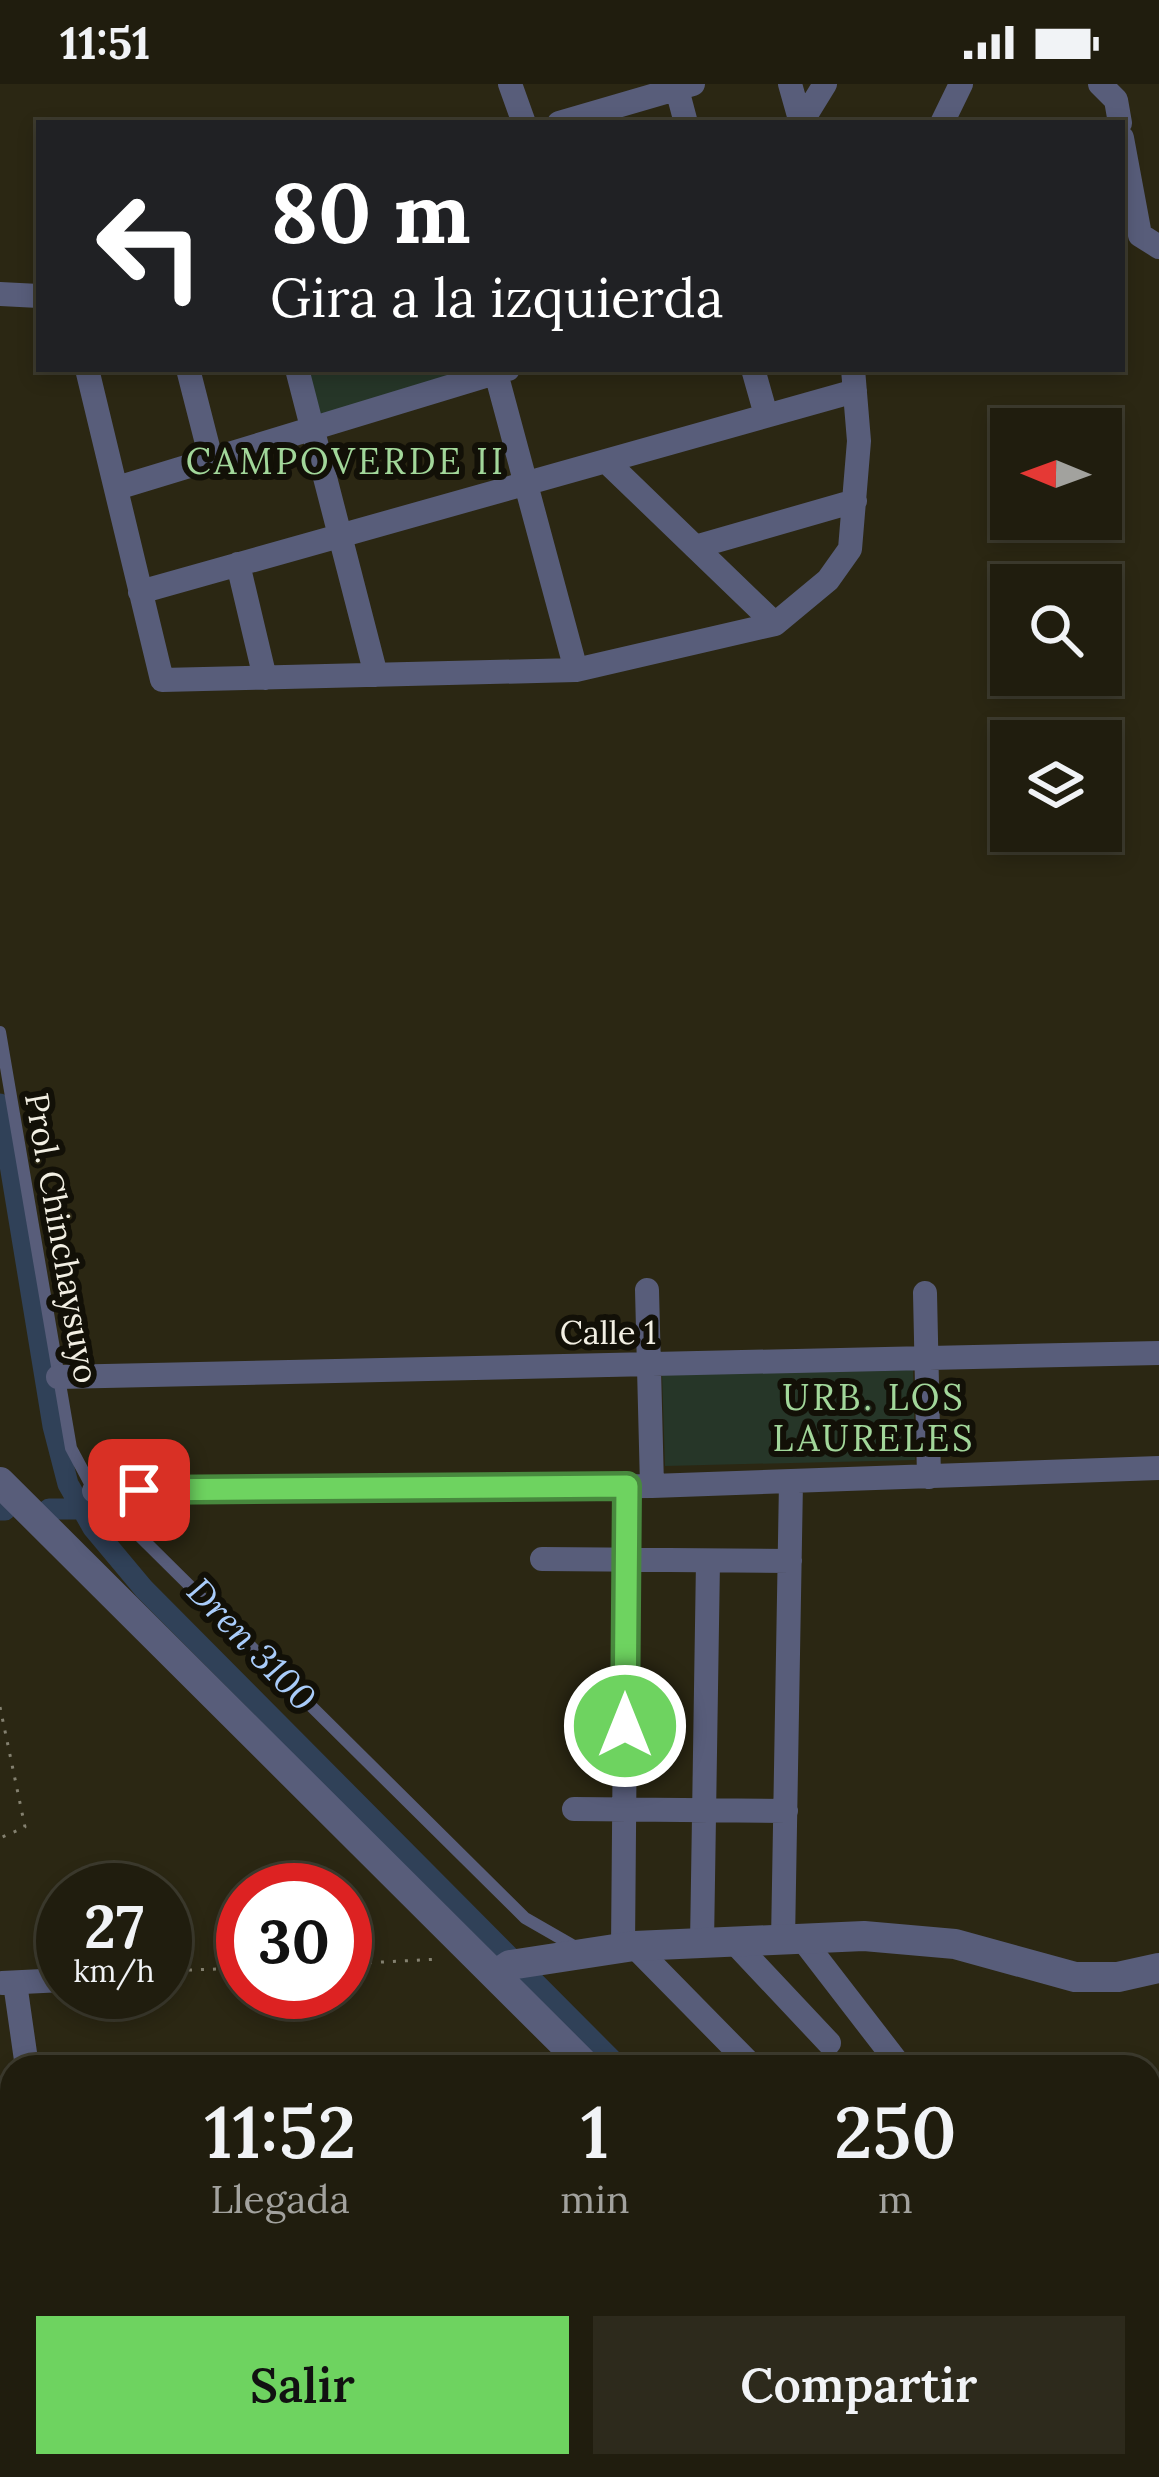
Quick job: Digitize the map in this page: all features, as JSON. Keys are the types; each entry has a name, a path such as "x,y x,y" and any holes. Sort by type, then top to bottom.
{"street":[{"path":"510,84 523,120"},
{"path":"790,84 800,120"},
{"path":"803,120 825,84"},
{"path":"943,120 961,84"},
{"path":"569,120 685,86 686,120"},
{"path":"1125,154 1140,236 1159,247"},
{"path":"0,295 36,296"},
{"path":"88,372 117,488 140,592 162,680 577,670 775,624 828,580 850,550 859,442 854,380 766,416 140,592"},
{"path":"189,372 211,459"},
{"path":"297,372 376,675"},
{"path":"117,488 499,372"},
{"path":"502,372 526,484 577,670"},
{"path":"754,372 766,416"},
{"path":"606,461 775,624"},
{"path":"695,547 855,501"},
{"path":"238,564 266,678"},
{"path":"646,1290 649,1366 640,1486 626,1560 628,1946 741,2055"},
{"path":"925,1293 929,1477"},
{"name":"Calle 1","path":"58,1377 649,1366 927,1354 1159,1353"},
{"path":"94,1491 640,1486 1159,1468"},
{"path":"0,1482 504,1964 577,2055"},
{"path":"791,1482 786,1810 793,1940 891,2055"},
{"path":"542,1559 790,1561"},
{"path":"702,1943 708,1561"},
{"path":"574,1809 786,1810"},
{"path":"504,1964 628,1946 864,1936 925,1940 1075,1977 1118,1977 1159,1968"},
{"path":"734,1942 829,2043"},
{"path":"8,1983 24,2055"}],"lane":[{"name":"Prol. Chinchaysuyo","path":"0,1032 71,1448 94,1491 526,1918 586,1953"}],"path":[{"path":"0,1707 25,1827 0,1838"},
{"path":"372,1964 504,1964"}],"green space":[{"path":"305,372 474,372 317,420"},
{"path":"913,1368 915,1460 665,1466 662,1373"}],"waterway":[{"name":"Dren 3100","path":"0,1104 53,1426 68,1484 93,1528 144,1589 607,2055"},
{"path":"49,1509 82,1509"},
{"path":"0,1510 5,1510"}],"district":[{"name":"CAMPOVERDE II","path":"346,461"},
{"name":"URB. LOS LAURELES","path":"874,1418"}],"route":[{"path":"139,1490 627,1486 625,1726"}]}
